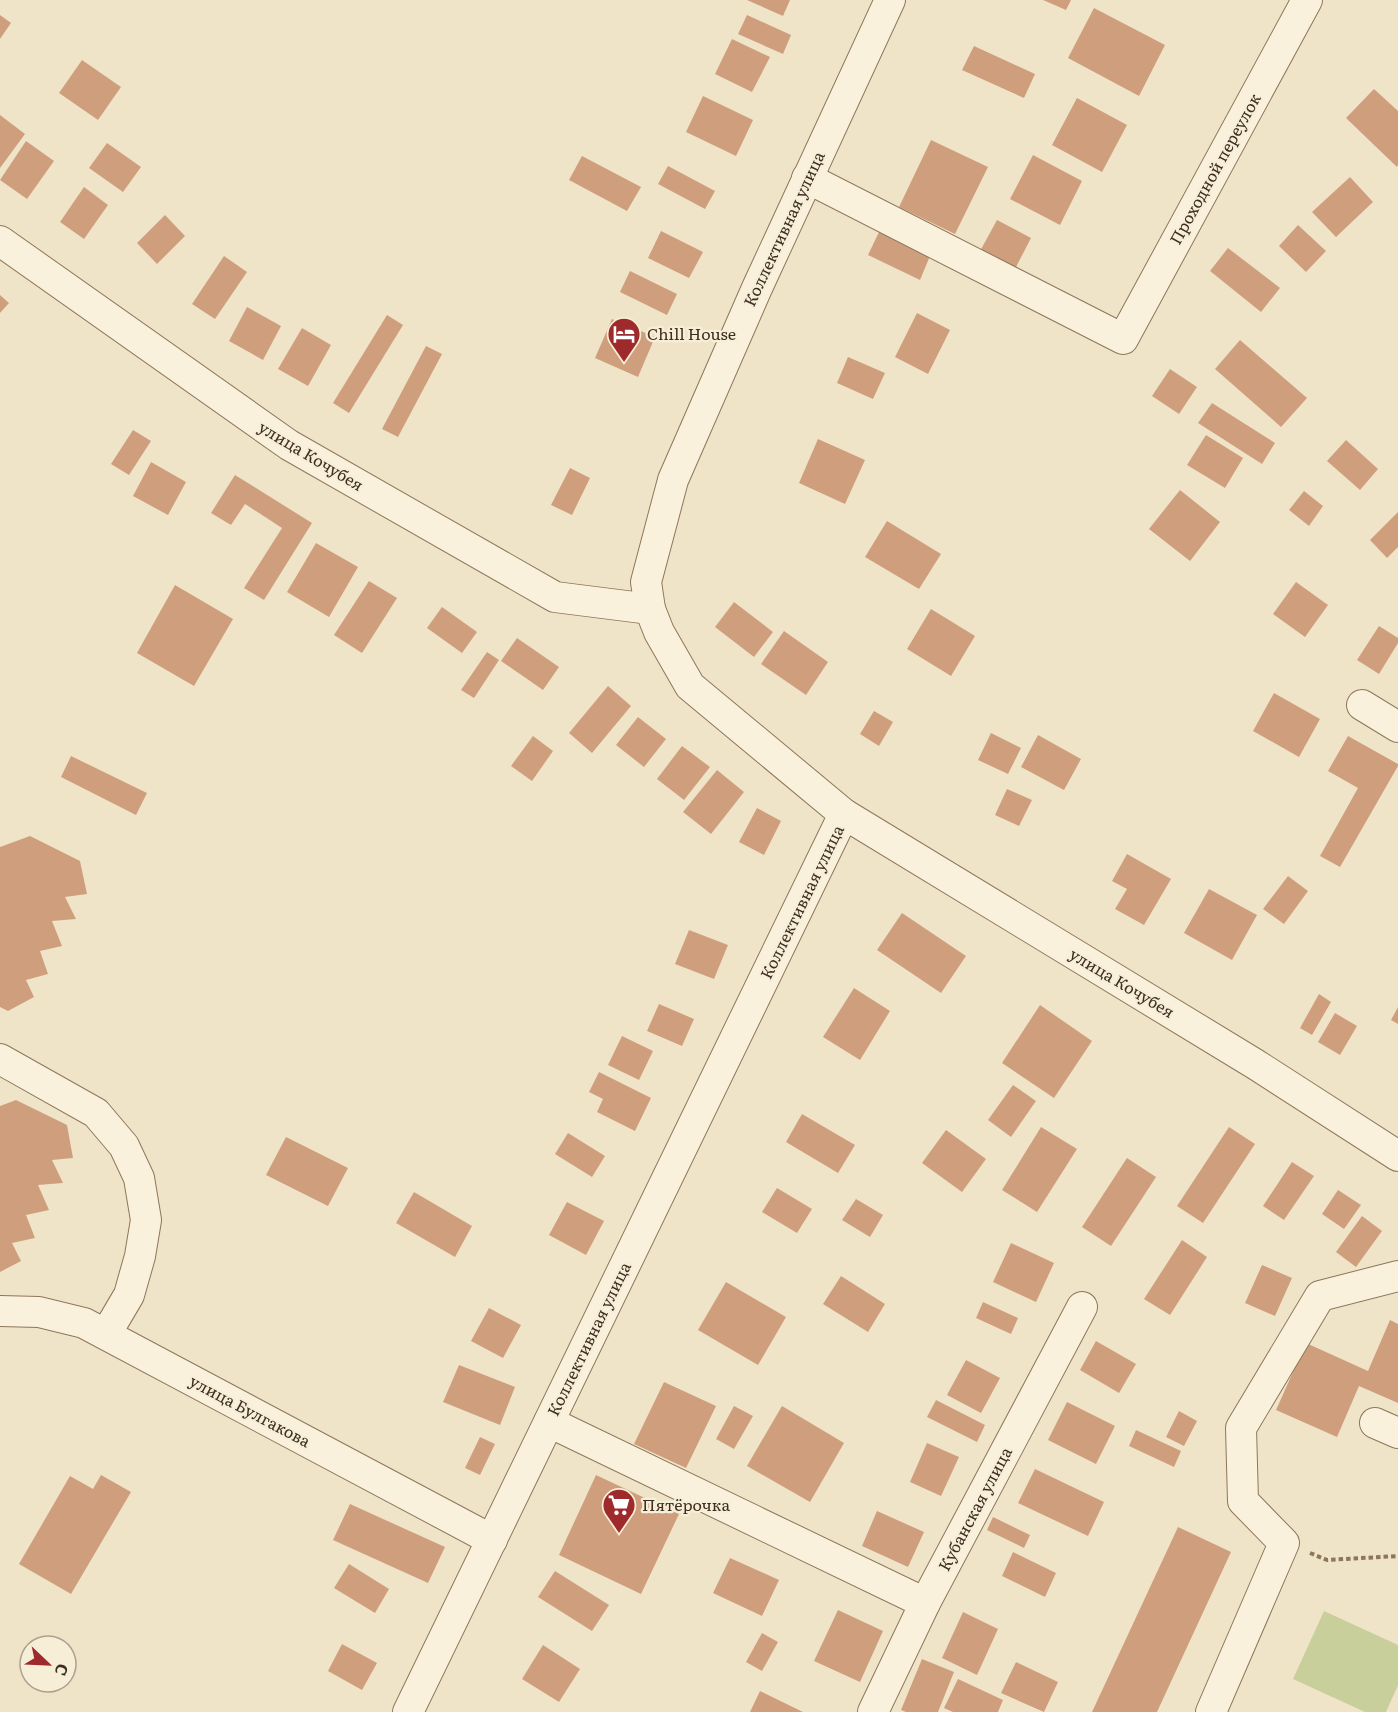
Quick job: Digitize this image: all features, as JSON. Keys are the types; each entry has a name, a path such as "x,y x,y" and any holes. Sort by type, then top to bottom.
{"street":[{"name":"Коллективная улица","path":"408,1712 844,814 690,686 659,632 650,609 646,582 673,480 757,288 890,0"},
{"name":"Проходной переулок","path":"807,178 1123,339 1307,0"},
{"name":"улица Кочубея","path":"0,241 289,445 555,597 650,609"},
{"path":"1362,705 1398,727"},
{"name":"улица Кочубея","path":"844,814 1255,1064 1398,1156"},
{"path":"0,1059 96,1113 124,1146 139,1178 146,1220 140,1256 129,1295 106,1334"},
{"path":"1211,1712 1284,1543 1243,1501 1241,1428 1320,1296 1398,1276"},
{"name":"Кубанская улица","path":"873,1712 925,1603 1082,1307"},
{"name":"улица Булгакова","path":"0,1311 39,1312 84,1323 492,1540"},
{"path":"549,1422 925,1603"}],"path":[{"path":"1328,1560 1398,1556"}],"green space":[{"path":"1324,1611 1398,1645 1398,1685 1386,1712 1365,1712 1293,1679"}],"building":[{"path":"747,0 790,0 783,16"},
{"path":"1043,0 1071,0 1066,10"},
{"path":"1094,8 1165,45 1139,96 1068,58"},
{"path":"0,15 11,23 0,39"},
{"path":"747,15 791,35 783,54 738,34"},
{"path":"732,39 770,57 752,92 715,74"},
{"path":"974,46 1035,74 1024,98 962,70"},
{"path":"82,60 121,87 98,120 59,93"},
{"path":"1374,89 1398,111 1397,167 1346,118"},
{"path":"703,96 753,120 736,156 686,132"},
{"path":"1077,98 1127,125 1102,172 1052,145"},
{"path":"0,115 25,134 0,168"},
{"path":"931,140 988,167 955,234 899,207"},
{"path":"26,141 54,161 27,199 0,180"},
{"path":"107,143 141,167 123,192 89,168"},
{"path":"1033,155 1082,181 1060,225 1010,199"},
{"path":"582,156 641,187 627,211 569,180"},
{"path":"668,166 715,191 705,209 658,184"},
{"path":"1350,177 1373,202 1336,237 1312,212"},
{"path":"84,187 108,205 84,239 60,222"},
{"path":"165,215 185,236 157,264 137,243"},
{"path":"997,220 1031,238 1014,271 979,253"},
{"path":"1298,225 1326,251 1306,272 1279,246"},
{"path":"661,231 703,252 689,278 648,258"},
{"path":"879,232 930,256 920,280 868,255"},
{"path":"1228,248 1280,288 1261,312 1210,271"},
{"path":"224,256 247,272 215,319 192,304"},
{"path":"630,271 677,294 667,315 620,292"},
{"path":"0,295 9,303 0,313"},
{"path":"247,307 281,326 263,360 229,341"},
{"path":"917,313 950,330 928,374 895,357"},
{"path":"387,315 403,325 349,413 333,403"},
{"path":"612,319 655,337 638,377 595,358"},
{"path":"302,328 331,345 308,386 278,369"},
{"path":"1240,340 1307,398 1281,427 1215,369"},
{"path":"426,346 442,354 398,437 382,429"},
{"path":"848,357 885,373 873,399 837,383"},
{"path":"1170,369 1197,387 1179,414 1152,396"},
{"path":"1212,403 1275,443 1262,464 1198,423"},
{"path":"133,430 151,441 129,475 111,464"},
{"path":"1206,435 1243,458 1225,488 1187,465"},
{"path":"818,439 865,460 845,504 799,483"},
{"path":"1346,440 1378,469 1360,490 1327,461"},
{"path":"151,462 186,482 168,515 133,496"},
{"path":"570,468 590,478 572,515 551,505"},
{"path":"235,475 312,523 264,600 244,588 282,528 245,504 231,525 211,513"},
{"path":"1180,490 1220,522 1190,561 1149,529"},
{"path":"1304,491 1323,506 1309,526 1289,510"},
{"path":"1398,512 1398,547 1387,558 1370,540"},
{"path":"887,521 941,554 919,589 865,557"},
{"path":"316,543 358,567 329,617 287,592"},
{"path":"369,581 397,598 362,653 334,635"},
{"path":"1296,582 1328,605 1305,637 1273,614"},
{"path":"175,585 233,619 194,686 137,653"},
{"path":"734,602 773,632 754,657 715,627"},
{"path":"442,607 477,632 462,653 427,628"},
{"path":"931,609 975,636 951,676 907,649"},
{"path":"1379,626 1398,638 1398,643 1379,674 1357,660"},
{"path":"784,631 828,662 806,695 761,664"},
{"path":"517,638 559,667 543,690 501,661"},
{"path":"487,652 499,660 474,698 461,690"},
{"path":"608,686 631,706 592,753 569,733"},
{"path":"1274,693 1320,719 1299,757 1253,731"},
{"path":"874,711 893,722 879,746 860,734"},
{"path":"638,717 666,739 644,767 616,745"},
{"path":"991,733 1021,748 1008,774 978,760"},
{"path":"1038,735 1081,759 1064,790 1021,767"},
{"path":"533,736 553,751 532,781 511,766"},
{"path":"1348,736 1398,766 1340,867 1320,856 1358,788 1328,771"},
{"path":"682,746 710,767 684,800 657,779"},
{"path":"71,756 147,793 136,815 61,777"},
{"path":"717,770 744,792 711,834 683,812"},
{"path":"1007,789 1032,800 1019,826 995,815"},
{"path":"757,808 781,821 764,855 739,842"},
{"path":"30,836 80,861 87,894 65,897 76,919 52,921 62,946 40,951 48,974 26,980 34,997 8,1011 0,1007 0,847"},
{"path":"1127,854 1171,879 1144,925 1115,909 1127,889 1112,881"},
{"path":"1288,876 1308,891 1284,924 1263,909"},
{"path":"1209,889 1257,915 1232,960 1184,933"},
{"path":"902,913 966,956 941,993 877,950"},
{"path":"689,930 728,945 714,979 675,964"},
{"path":"854,988 890,1011 860,1060 823,1037"},
{"path":"1319,994 1331,1002 1312,1035 1300,1028"},
{"path":"659,1004 694,1019 682,1046 647,1031"},
{"path":"1040,1005 1092,1041 1054,1098 1002,1063"},
{"path":"1398,1007 1398,1024 1391,1020"},
{"path":"1335,1013 1357,1026 1340,1055 1318,1042"},
{"path":"622,1036 653,1051 639,1080 608,1065"},
{"path":"599,1072 651,1098 635,1131 597,1112 603,1099 589,1092"},
{"path":"1013,1085 1036,1101 1011,1137 988,1120"},
{"path":"16,1100 67,1125 73,1158 52,1160 63,1183 38,1185 49,1210 26,1215 35,1238 12,1243 21,1261 0,1272 0,1106"},
{"path":"802,1114 855,1145 838,1173 786,1142"},
{"path":"1041,1127 1077,1149 1037,1212 1002,1190"},
{"path":"1229,1127 1255,1144 1203,1223 1177,1206"},
{"path":"946,1130 986,1159 962,1192 922,1163"},
{"path":"568,1133 605,1156 592,1177 555,1154"},
{"path":"286,1137 348,1168 328,1206 266,1175"},
{"path":"1127,1158 1156,1177 1111,1246 1082,1227"},
{"path":"1292,1162 1314,1176 1284,1220 1263,1206"},
{"path":"777,1188 812,1209 797,1233 762,1212"},
{"path":"1338,1190 1361,1205 1344,1229 1322,1214"},
{"path":"414,1192 472,1226 455,1257 396,1223"},
{"path":"856,1199 883,1215 870,1237 842,1220"},
{"path":"567,1202 604,1221 586,1255 549,1235"},
{"path":"1362,1216 1382,1231 1356,1267 1336,1252"},
{"path":"1182,1240 1207,1257 1170,1315 1144,1299"},
{"path":"1011,1243 1054,1263 1036,1302 993,1282"},
{"path":"1262,1265 1292,1278 1275,1316 1245,1303"},
{"path":"841,1276 885,1304 868,1332 823,1304"},
{"path":"726,1282 786,1317 758,1365 698,1330"},
{"path":"983,1302 1018,1318 1011,1334 976,1318"},
{"path":"489,1308 521,1325 503,1358 471,1341"},
{"path":"1390,1320 1398,1324 1398,1403 1359,1386 1337,1437 1276,1410 1306,1343 1368,1371"},
{"path":"1096,1341 1136,1364 1119,1393 1080,1370"},
{"path":"966,1360 1000,1378 981,1413 947,1395"},
{"path":"459,1365 515,1387 500,1425 443,1402"},
{"path":"664,1382 716,1406 686,1468 634,1444"},
{"path":"936,1400 985,1425 977,1442 927,1417"},
{"path":"1067,1402 1115,1426 1096,1464 1048,1440"},
{"path":"734,1406 753,1416 734,1449 716,1439"},
{"path":"782,1406 844,1443 810,1502 747,1466"},
{"path":"1179,1411 1197,1421 1184,1446 1166,1437"},
{"path":"1136,1430 1181,1451 1174,1467 1129,1446"},
{"path":"480,1437 495,1444 480,1475 465,1468"},
{"path":"927,1443 959,1457 941,1496 910,1482"},
{"path":"1035,1469 1104,1502 1088,1536 1018,1503"},
{"path":"101,1475 131,1492 71,1594 19,1564 70,1476 93,1489"},
{"name":"Пятёрочка","path":"596,1475 679,1514 641,1594 559,1555"},
{"path":"350,1504 445,1547 428,1583 333,1540"},
{"path":"877,1511 924,1532 908,1567 862,1546"},
{"path":"993,1517 1030,1535 1024,1548 987,1530"},
{"path":"1178,1527 1231,1552 1157,1712 1092,1712"},
{"path":"1013,1552 1056,1573 1045,1597 1002,1576"},
{"path":"730,1558 779,1580 762,1616 713,1593"},
{"path":"349,1564 389,1589 375,1613 334,1588"},
{"path":"555,1571 609,1605 592,1631 538,1597"},
{"path":"838,1610 883,1631 860,1682 814,1661"},
{"path":"963,1612 998,1629 977,1675 942,1658"},
{"path":"762,1633 778,1642 762,1671 746,1662"},
{"path":"342,1644 377,1663 362,1690 328,1671"},
{"path":"543,1645 580,1669 559,1702 522,1679"},
{"path":"922,1659 954,1672 938,1712 906,1712 901,1710"},
{"path":"1016,1662 1058,1682 1044,1712 1001,1693"},
{"path":"958,1679 1003,1700 998,1712 953,1712 944,1708"},
{"path":"760,1691 803,1712 750,1712"}],"place":[{"name":"Chill House","path":"624,363"},
{"name":"Пятёрочка","path":"619,1534"}]}
